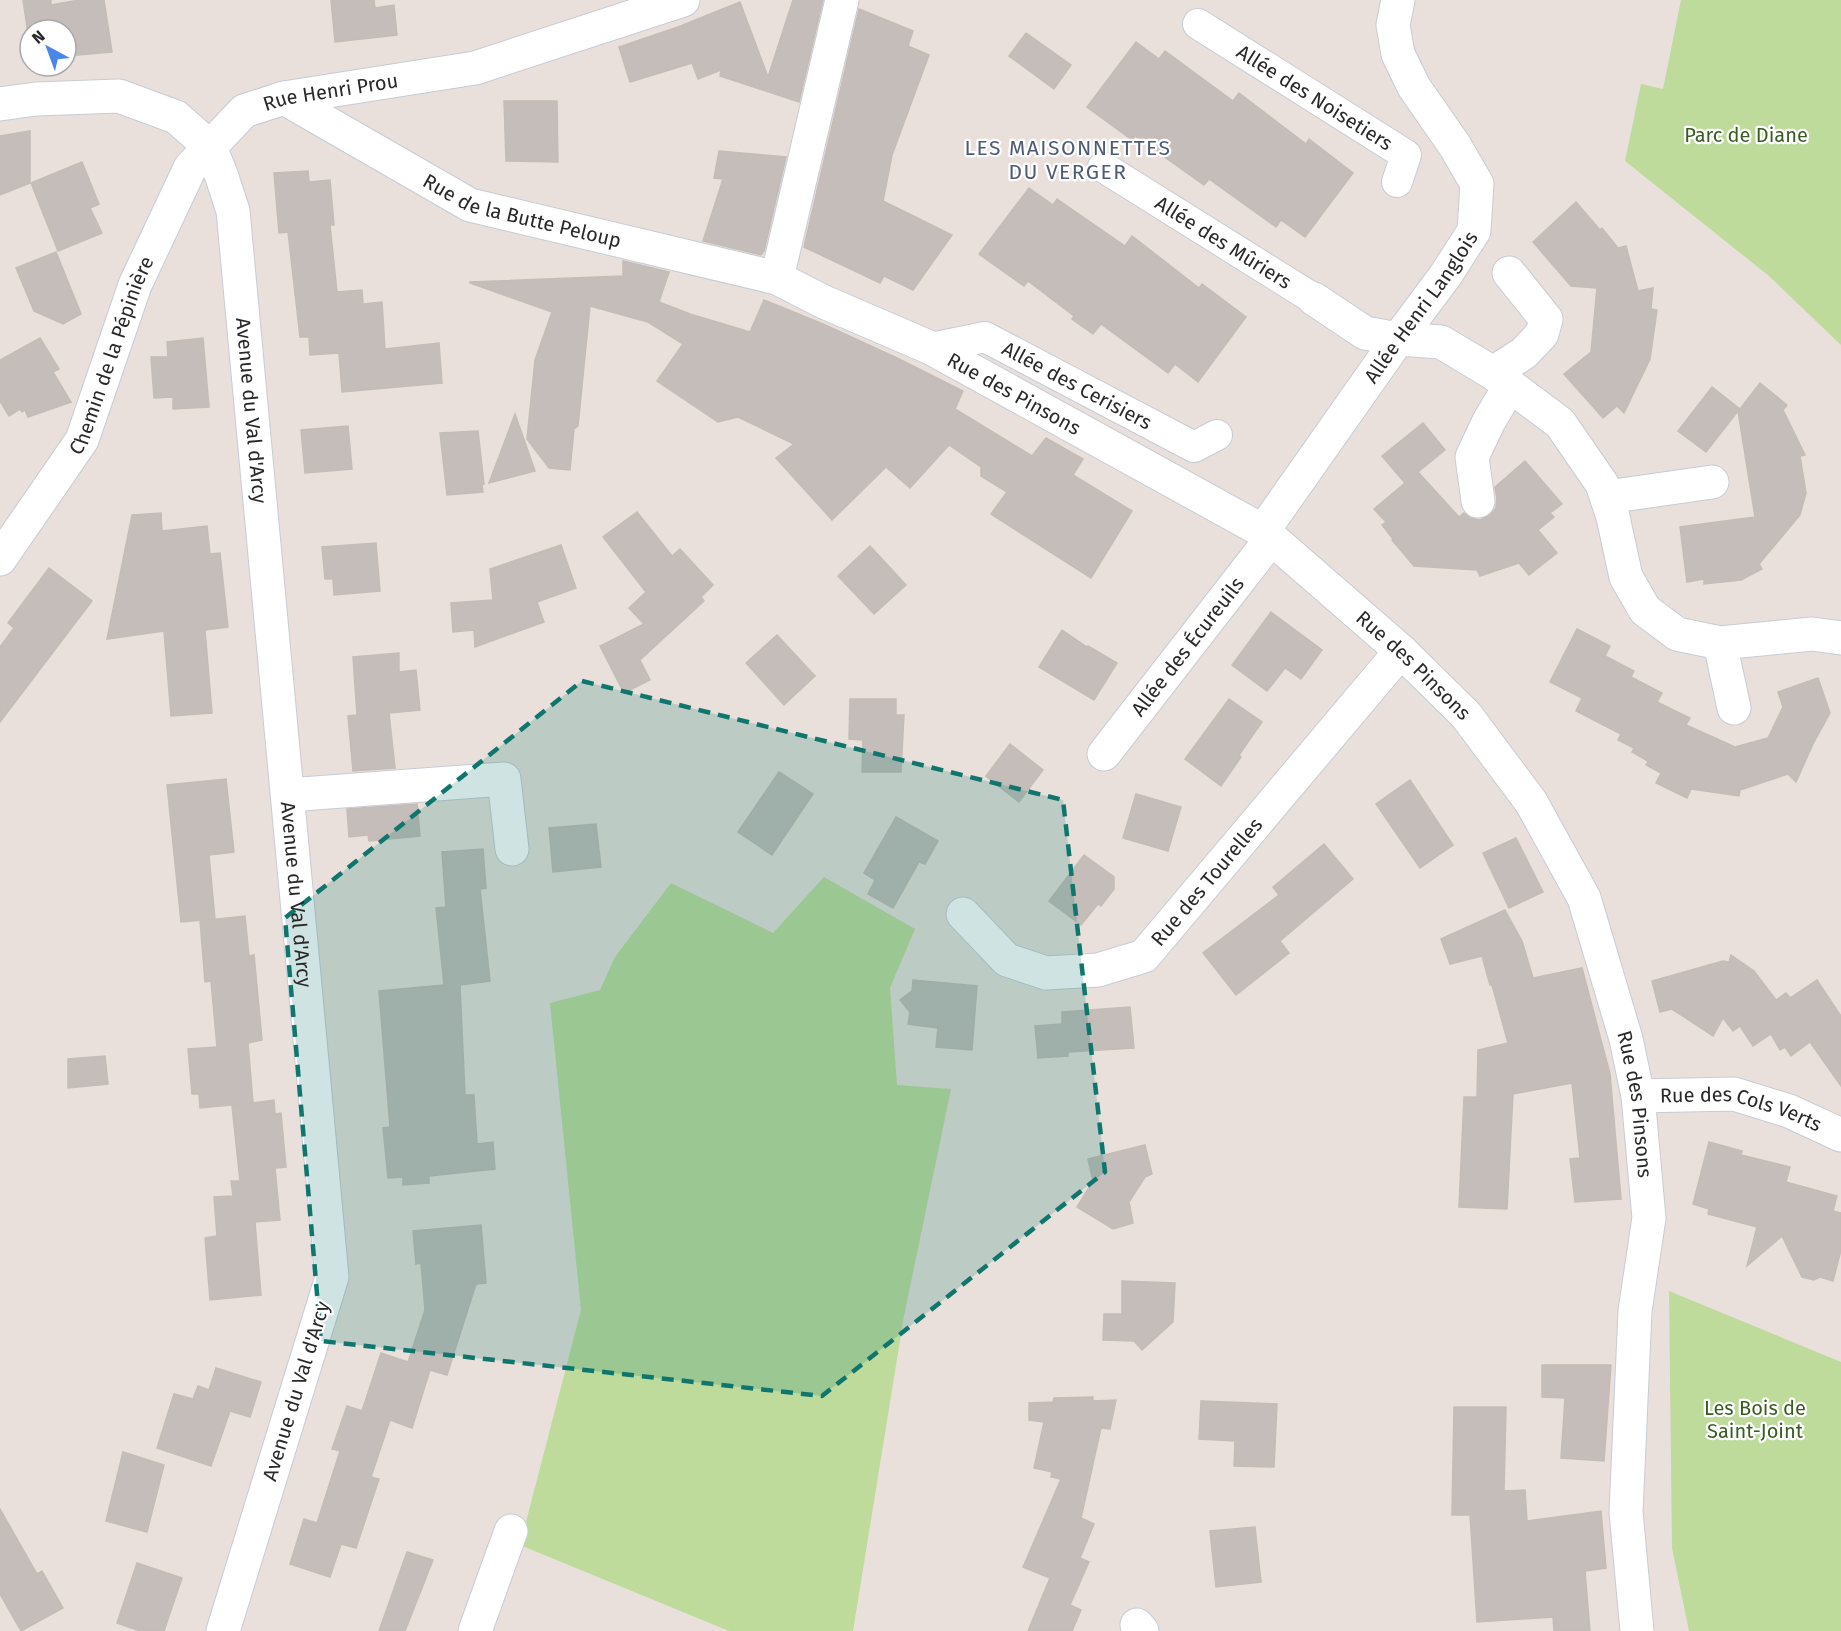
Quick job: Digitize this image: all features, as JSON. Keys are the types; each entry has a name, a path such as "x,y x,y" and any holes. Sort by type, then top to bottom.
{"street":[{"name":"Rue Henri Prou","path":"210,147 244,111 284,98 475,68 683,0"},
{"path":"777,278 842,0"},
{"name":"Allée Henri Langlois","path":"1267,535 1398,339 1445,276 1474,231 1477,184 1455,146 1414,87 1398,54 1393,25 1398,0"},
{"name":"Allée des Noisetiers","path":"1198,24 1406,155 1397,182"},
{"path":"0,104 36,99 119,96 176,117 210,147"},
{"name":"Rue de la Butte Peloup","path":"284,98 470,205 777,278"},
{"name":"Chemin de la Pépinière","path":"0,559 82,440 135,285 190,168 210,147"},
{"name":"Avenue du Val d'Arcy","path":"210,147 232,211 332,1277 223,1631"},
{"name":"Allée des Mûriers","path":"1103,167 1314,299"},
{"path":"1478,501 1472,457 1489,421 1502,379 1542,334 1546,319 1509,273"},
{"name":"Rue des Pinsons","path":"777,278 824,302 931,348 1267,535 1401,651 1466,716 1531,802 1584,898 1626,1039 1638,1096 1649,1218 1635,1311 1626,1512 1637,1631"},
{"path":"1314,299 1365,333 1398,339 1441,342 1502,379 1560,423 1602,484 1626,577 1645,610 1677,634 1720,643 1812,634 1841,638"},
{"name":"Allée des Cerisiers","path":"931,348 985,336 1194,447 1217,435"},
{"path":"1607,497 1712,482"},
{"name":"Allée des Écureuils","path":"1104,754 1267,535"},
{"path":"1720,643 1734,708"},
{"name":"Rue des Tourelles","path":"963,914 1007,960 1046,973 1098,970 1144,956 1401,651"},
{"path":"288,795 504,779 512,849"},
{"name":"Rue des Cols Verts","path":"1638,1096 1734,1094 1789,1111 1841,1136"},
{"path":"475,1631 511,1531"}],"highlighted area":[{"path":"582,681 1063,800 1105,1172 822,1396 321,1341 285,918"}],"green space":[{"name":"Parc de Diane","path":"1681,0 1841,0 1841,345 1769,276 1625,161 1641,84 1663,89"},
{"path":"824,877 915,929 890,988 897,1085 951,1089 904,1316 853,1631 729,1631 520,1545 581,1310 550,1003 600,990 615,957 671,883 773,933"},
{"name":"Les Bois de Saint-Joint","path":"1669,1291 1841,1362 1841,1631 1689,1631 1672,1548"}],"building":[{"path":"23,0 51,0 51,5 79,0 104,0 112,52 78,55 78,18 26,18"},
{"path":"331,0 374,0 375,8 394,5 397,35 335,42"},
{"path":"793,0 823,0 799,102 720,76 721,70 698,79 692,63 630,82 619,47 678,27 740,2 768,77"},
{"path":"859,9 913,31 908,46 929,55 892,155 883,201 952,235 913,290 884,276 880,283 804,247"},
{"path":"1026,33 1071,65 1054,89 1009,56"},
{"path":"1136,42 1159,59 1165,51 1233,101 1239,93 1306,144 1309,139 1353,173 1305,237 1281,220 1276,227 1209,179 1204,185 1135,136 1132,140 1087,107"},
{"path":"504,101 557,101 558,162 506,161"},
{"path":"30,131 30,183 0,195 0,136"},
{"path":"719,151 786,157 764,251 761,255 703,241 723,179 714,178"},
{"path":"82,162 99,204 90,208 102,233 58,251 31,183"},
{"path":"308,171 309,182 330,180 334,225 330,225 337,292 362,290 363,304 382,302 385,349 439,343 442,383 342,392 339,353 310,355 309,337 300,337 288,232 279,233 274,173"},
{"path":"1029,188 1053,205 1057,199 1125,246 1132,236 1199,288 1202,284 1246,317 1198,382 1175,364 1168,373 1101,324 1093,334 1072,319 1074,316 1028,281 1024,286 979,254"},
{"path":"1576,202 1618,248 1626,246 1638,291 1653,288 1651,309 1657,310 1650,359 1624,413 1617,406 1603,418 1564,374 1591,352 1597,288 1571,286 1533,242"},
{"path":"56,252 81,314 63,324 34,311 16,268"},
{"path":"623,261 669,272 659,302 690,314 750,332 764,300 897,358 963,391 955,409 1032,456 1046,438 1083,459 1073,475 1132,511 1091,578 991,514 1007,492 981,476 981,467 949,445 910,488 886,467 832,520 776,458 794,444 738,417 718,422 657,381 683,344 648,322 590,306 578,426 574,429 570,470 549,468 527,439 535,360 552,312 470,282 623,276"},
{"path":"40,338 59,369 53,372 71,402 28,417 25,410 22,412 20,409 9,416 0,401 0,360"},
{"path":"203,338 209,407 173,409 173,397 154,398 151,357 168,357 167,342"},
{"path":"1760,383 1787,405 1783,410 1805,455 1800,456 1806,493 1800,515 1759,564 1762,569 1741,580 1704,584 1704,579 1687,582 1680,527 1755,517 1738,411 1706,452 1678,431 1712,387 1740,409"},
{"path":"515,414 535,471 489,483"},
{"path":"1423,423 1445,450 1418,472 1459,517 1464,513 1470,518 1480,520 1490,515 1496,508 1495,487 1525,461 1562,504 1550,513 1554,517 1538,530 1557,553 1529,575 1519,563 1480,576 1477,570 1414,566 1392,540 1382,525 1386,522 1374,509 1405,483 1382,456"},
{"path":"348,426 352,469 305,473 301,430"},
{"path":"478,431 483,492 447,495 440,433"},
{"path":"637,512 672,556 680,549 713,585 701,597 704,601 640,660 650,680 624,693 600,646 644,624 629,608 646,592 603,537"},
{"path":"161,513 162,531 207,526 210,554 220,553 228,627 205,630 212,713 171,716 164,631 107,639 132,515"},
{"path":"376,543 380,591 334,595 333,579 325,579 322,547"},
{"path":"561,545 576,588 537,602 544,622 475,647 474,630 453,632 451,603 493,600 490,569"},
{"path":"870,546 906,585 874,614 838,576"},
{"path":"49,568 92,601 0,722 0,647 14,628 8,623"},
{"path":"1271,612 1322,650 1301,679 1285,668 1267,691 1232,665"},
{"path":"1577,629 1610,646 1605,656 1634,671 1631,677 1662,693 1657,702 1690,718 1686,725 1735,747 1768,738 1783,707 1778,692 1818,678 1830,713 1796,782 1788,774 1740,790 1739,796 1691,789 1687,798 1656,783 1661,773 1646,765 1648,761 1632,752 1634,748 1618,740 1621,734 1576,711 1582,698 1550,682"},
{"path":"1062,630 1117,663 1094,700 1039,667"},
{"path":"777,635 815,676 784,705 746,663"},
{"path":"399,653 399,672 416,670 420,710 389,713 395,768 353,771 348,716 357,715 353,657"},
{"path":"850,699 896,699 896,715 904,715 901,772 862,772 863,740 849,739"},
{"path":"1229,699 1262,722 1221,786 1185,759"},
{"path":"1010,744 1043,770 1019,802 986,776"},
{"path":"779,772 813,794 772,855 738,832"},
{"path":"226,779 234,852 209,855 215,919 181,922 167,785"},
{"path":"1410,780 1453,845 1420,868 1376,804"},
{"path":"1136,794 1181,807 1168,851 1123,838"},
{"path":"417,804 420,836 369,841 368,835 349,837 347,809"},
{"path":"896,817 938,841 925,864 919,862 893,908 868,894 875,880 864,873"},
{"path":"596,824 601,867 553,872 549,828"},
{"path":"1516,838 1543,892 1509,908 1483,853"},
{"path":"1324,844 1353,879 1280,941 1289,953 1236,995 1203,953 1279,895 1273,887"},
{"path":"483,849 486,888 480,889 490,981 460,985 465,1095 474,1095 477,1144 493,1142 495,1169 429,1176 429,1183 403,1185 403,1177 388,1178 383,1128 390,1127 379,991 444,985 436,908 446,907 442,852"},
{"path":"1084,855 1114,877 1114,889 1101,906 1098,904 1081,925 1049,901"},
{"path":"1505,910 1522,941 1533,978 1582,968 1610,1074 1621,1199 1575,1202 1570,1159 1580,1158 1572,1083 1513,1094 1507,1209 1459,1207 1464,1097 1477,1097 1478,1050 1508,1043 1482,956 1450,964 1441,939"},
{"path":"245,916 249,956 254,955 262,1040 248,1043 253,1103 274,1100 275,1114 281,1113 286,1167 275,1168 280,1220 255,1222 261,1295 210,1300 205,1238 217,1236 214,1197 233,1196 231,1181 240,1181 232,1106 252,1103 200,1108 199,1094 192,1094 188,1049 217,1047 211,981 205,982 200,921"},
{"path":"1731,955 1754,971 1776,1000 1786,993 1790,998 1817,980 1841,1016 1841,1086 1810,1042 1791,1056 1785,1047 1780,1050 1771,1034 1753,1046 1740,1026 1733,1031 1723,1018 1713,1036 1672,1009 1660,1012 1652,981 1723,961 1729,962"},
{"path":"913,980 977,986 972,1050 936,1047 938,1028 908,1024 910,1012 900,1000 912,991"},
{"path":"1130,1007 1134,1048 1068,1052 1068,1056 1038,1058 1035,1026 1062,1024 1062,1012"},
{"path":"105,1056 108,1084 68,1088 68,1059"},
{"path":"1709,1142 1742,1151 1741,1155 1790,1167 1786,1182 1837,1196 1833,1211 1841,1213 1841,1250 1833,1281 1820,1277 1814,1280 1802,1277 1782,1236 1747,1266 1757,1227 1708,1214 1709,1209 1693,1204"},
{"path":"1145,1145 1152,1174 1145,1177 1129,1202 1133,1223 1113,1229 1077,1207 1093,1181 1088,1159"},
{"path":"481,1225 486,1283 476,1284 447,1375 430,1370 412,1428 390,1420 371,1477 379,1479 356,1548 341,1544 330,1577 290,1564 304,1519 317,1523 340,1451 332,1449 347,1406 362,1411 381,1353 408,1362 425,1310 421,1263 416,1264 413,1231"},
{"path":"1122,1281 1175,1283 1173,1322 1142,1350 1134,1341 1103,1340 1104,1314 1122,1314"},
{"path":"1542,1365 1611,1365 1604,1461 1561,1458 1565,1398 1542,1397"},
{"path":"216,1368 261,1382 250,1417 230,1411 211,1466 157,1448 174,1394 193,1399 198,1386 209,1390"},
{"path":"1093,1397 1093,1401 1116,1400 1110,1429 1101,1428 1081,1518 1094,1524 1080,1558 1089,1562 1070,1605 1081,1610 1072,1631 1028,1631 1050,1578 1023,1567 1061,1479 1051,1477 1052,1472 1034,1468 1044,1422 1029,1420 1029,1403 1053,1402 1054,1398"},
{"path":"1201,1401 1277,1404 1274,1467 1234,1466 1235,1441 1199,1439"},
{"path":"1454,1407 1506,1407 1504,1491 1525,1490 1527,1521 1601,1511 1606,1568 1585,1571 1590,1631 1554,1631 1553,1617 1477,1622 1470,1515 1452,1515"},
{"path":"123,1452 164,1465 147,1532 106,1521"},
{"path":"0,1509 37,1574 42,1571 63,1608 21,1631 0,1594"},
{"path":"1255,1527 1261,1582 1216,1587 1210,1531"},
{"path":"407,1552 433,1560 405,1631 379,1631"},
{"path":"137,1563 182,1578 164,1631 140,1631 117,1623"}],"district":[{"name":"LES MAISONNETTES DU VERGER","path":"1068,160"}]}
